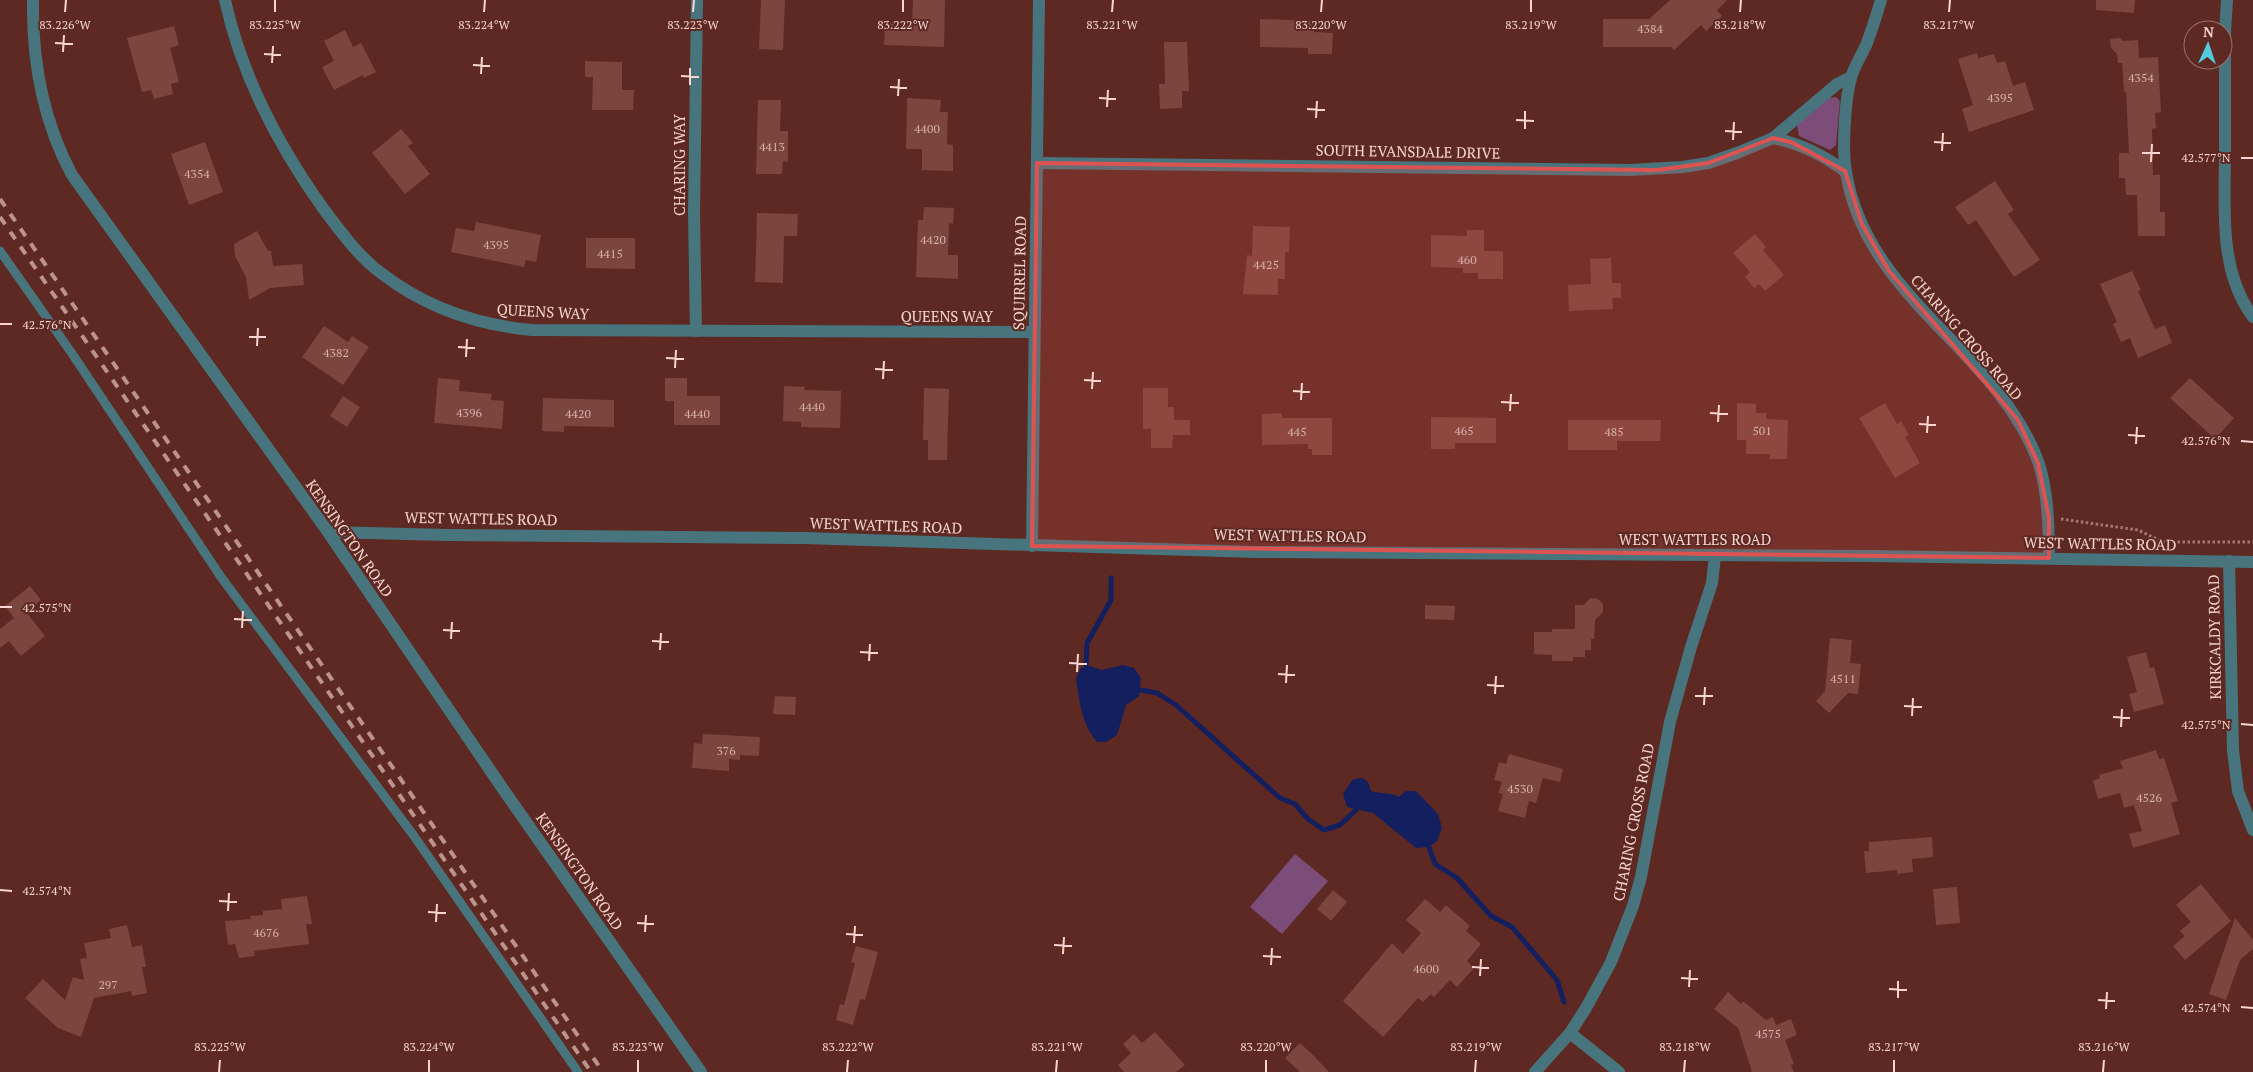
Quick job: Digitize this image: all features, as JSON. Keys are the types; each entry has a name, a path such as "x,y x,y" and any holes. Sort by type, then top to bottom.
{"street":[{"name":"KENSINGTON ROAD","path":"33,0 34,47 42,93 56,144 72,176 328,532 500,784 701,1072"},
{"name":"QUEENS WAY","path":"225,0 246,71 279,139 297,170 336,226 361,256 380,273 430,304 490,325 532,330 1034,332"},
{"name":"CHARING WAY","path":"696,331 694,204 697,0"},
{"name":"SQUIRREL ROAD","path":"1032,546 1039,0"},
{"name":"CHARING CROSS ROAD","path":"1881,0 1866,44 1851,77 1847,112 1846,171 1862,224 1889,271 1918,307 1995,389 2018,420 2029,441 2038,463 2048,518 2048,558"},
{"path":"2227,0 2225,33 2227,241 2233,276 2239,293 2253,317"},
{"path":"1773,138 1837,84 1851,77"},
{"name":"SOUTH EVANSDALE DRIVE","path":"1037,163 1657,170 1708,163 1737,154 1773,138"},
{"path":"1773,138 1791,142 1811,150 1829,159 1846,171"},
{"name":"WEST WATTLES ROAD","path":"328,532 804,538 1245,551 2048,558 2253,562"},
{"name":"CHARING CROSS ROAD","path":"1535,1072 1570,1033 1586,1008 1612,962 1633,906 1641,877 1670,722 1712,583 1715,556"},
{"name":"KIRKCALDY ROAD","path":"2229,561 2233,750 2238,790 2253,830"},
{"path":"1570,1033 1619,1072"}],"lane":[{"path":"0,251 78,363 221,578 414,836 578,1072"}],"path":[{"path":"2059,518 2138,530 2163,542 2253,542"}],"highlighted area":[{"path":"1773,138 1791,142 1845,171 1862,224 1889,271 2018,420 2038,463 2049,518 2049,558 1032,546 1037,163 1657,170 1708,163"}],"shaded area":[{"path":"1836,97 1840,101 1836,145 1830,150 1799,136 1797,125 1829,98"},
{"path":"1123,665 1134,668 1141,678 1139,696 1126,705 1117,735 1106,742 1097,742 1085,720 1076,678 1081,668 1090,666 1101,670"},
{"path":"1362,778 1368,782 1371,791 1375,792 1392,794 1399,797 1406,791 1416,791 1438,814 1442,828 1437,841 1429,847 1416,848 1373,813 1347,807 1343,794 1353,779"},
{"path":"1295,854 1328,881 1282,934 1250,907"}],"building":[{"path":"761,0 785,0 783,50 759,49"},
{"path":"913,0 945,0 944,47 884,45 885,23 912,24"},
{"path":"1670,0 1727,0 1717,10 1722,16 1706,31 1701,25 1674,50 1671,47 1603,47 1603,19 1649,19"},
{"path":"2096,0 2135,0 2134,13 2096,10"},
{"path":"1260,19 1314,21 1314,32 1333,33 1332,54 1308,54 1308,48 1260,47"},
{"path":"174,26 179,45 170,48 179,82 171,84 173,94 154,99 151,90 142,92 127,38"},
{"path":"345,30 353,47 361,43 376,72 364,78 363,75 334,90 322,67 334,61 324,41"},
{"path":"2120,38 2123,41 2138,40 2139,58 2158,57 2161,112 2155,113 2156,128 2152,129 2153,175 2160,175 2160,212 2165,212 2165,236 2138,236 2137,195 2126,195 2125,178 2119,178 2119,153 2129,153 2126,91 2124,92 2122,63 2118,63 2117,54 2111,48 2110,39"},
{"path":"1164,42 1187,42 1189,91 1182,91 1182,108 1160,109 1159,84 1165,84"},
{"path":"1977,53 1978,58 1994,54 1997,63 2005,61 2013,86 2025,82 2034,110 1969,132 1962,109 1973,105 1958,59"},
{"path":"585,61 622,62 622,90 634,90 633,110 592,110 593,77 585,77"},
{"path":"907,98 941,100 940,112 948,112 947,144 953,145 953,171 922,170 922,149 906,149"},
{"path":"758,100 781,100 780,131 788,131 788,162 783,161 782,174 756,174"},
{"path":"401,129 413,143 408,146 430,174 405,194 372,153"},
{"path":"205,142 223,192 189,205 171,154"},
{"path":"1995,181 2014,210 2008,214 2040,260 2014,277 1976,220 1968,225 1955,207"},
{"path":"924,207 954,208 953,224 949,223 948,255 958,255 958,279 916,277 918,220 923,220"},
{"path":"757,213 798,214 797,236 784,236 783,283 755,282"},
{"path":"476,222 541,235 536,262 526,260 524,267 451,252 456,228 474,231"},
{"path":"1253,226 1290,227 1289,252 1285,252 1285,279 1278,279 1278,295 1243,294 1247,255 1252,256"},
{"path":"1467,230 1484,230 1484,251 1503,251 1503,279 1478,279 1478,273 1463,273 1463,268 1431,267 1431,235 1467,236"},
{"path":"257,231 268,251 271,251 273,266 302,264 304,285 270,288 249,300 246,277 235,256 234,244"},
{"path":"1755,234 1766,247 1763,250 1784,275 1765,291 1759,284 1754,288 1745,277 1750,272 1733,253"},
{"path":"586,238 635,238 635,269 586,268"},
{"path":"1611,258 1612,283 1621,283 1621,298 1612,298 1613,309 1569,311 1568,285 1591,284 1590,259"},
{"path":"2132,271 2141,290 2138,291 2155,329 2165,325 2172,343 2138,358 2130,338 2121,342 2113,324 2117,322 2100,284"},
{"path":"324,326 348,342 352,336 369,347 343,385 302,357"},
{"path":"438,378 460,380 459,391 492,394 491,400 504,401 502,429 434,423"},
{"path":"665,378 687,378 687,396 720,396 720,425 674,425 674,401 665,401"},
{"path":"2190,378 2234,418 2215,439 2170,398"},
{"path":"784,386 805,387 804,390 841,391 840,428 801,427 801,422 783,421"},
{"path":"924,388 949,389 947,460 928,460 928,440 923,440"},
{"path":"1143,388 1168,388 1168,407 1174,407 1174,420 1190,420 1190,435 1173,435 1172,448 1151,448 1151,429 1143,429"},
{"path":"343,396 360,407 347,427 330,416"},
{"path":"543,398 614,400 614,427 564,426 564,432 542,431"},
{"path":"1737,403 1756,404 1756,413 1766,413 1766,419 1788,420 1787,459 1770,459 1770,454 1746,454 1746,440 1737,440"},
{"path":"1885,403 1897,424 1901,421 1909,435 1905,437 1920,463 1895,478 1859,418"},
{"path":"1282,413 1282,418 1332,418 1332,455 1312,455 1312,449 1308,449 1308,444 1262,445 1262,414"},
{"path":"1431,417 1496,418 1496,443 1455,443 1455,449 1431,449"},
{"path":"1568,420 1661,420 1660,441 1617,441 1617,450 1568,450"},
{"path":"30,586 41,600 26,612 45,636 21,656 9,641 0,648 0,629 14,618 5,606"},
{"path":"1590,598 1598,599 1603,604 1603,612 1595,620 1594,639 1591,639 1591,650 1585,650 1585,657 1573,657 1573,661 1552,661 1552,655 1534,654 1534,632 1552,632 1552,629 1575,629 1575,605 1584,605"},
{"path":"1425,605 1455,606 1454,620 1425,619"},
{"path":"1830,638 1852,640 1850,663 1861,664 1858,694 1848,693 1829,713 1816,701 1825,691"},
{"path":"2146,652 2150,668 2154,667 2164,704 2134,712 2129,694 2137,692 2127,657"},
{"path":"775,696 796,697 795,715 773,714"},
{"path":"703,734 760,737 759,756 740,755 740,760 729,759 729,771 692,768 694,743 702,744"},
{"path":"2156,750 2159,759 2164,758 2178,801 2171,803 2180,834 2133,848 2129,834 2142,831 2134,805 2124,808 2120,793 2098,799 2093,781 2100,778 2099,775 2123,768 2120,761"},
{"path":"1509,754 1563,769 1560,782 1543,778 1536,803 1529,801 1525,818 1498,811 1503,794 1498,793 1502,782 1494,780 1499,762 1506,764"},
{"path":"1932,837 1933,857 1912,859 1913,872 1897,874 1897,870 1866,873 1864,851 1869,851 1869,842"},
{"path":"2201,884 2231,921 2185,960 2173,946 2185,936 2180,931 2191,922 2176,905"},
{"path":"1957,887 1960,923 1936,925 1933,889"},
{"path":"1333,890 1347,902 1331,921 1317,909"},
{"path":"307,896 312,924 306,924 309,944 254,951 255,956 239,958 235,944 228,945 225,921 251,919 250,916 263,915 263,911 282,909 281,899"},
{"path":"1425,899 1440,912 1446,905 1470,926 1466,931 1481,944 1467,961 1474,968 1457,987 1450,980 1434,997 1431,994 1423,1002 1418,998 1383,1037 1343,1001 1392,943 1403,954 1421,933 1406,920"},
{"path":"2235,918 2253,940 2253,949 2240,960 2226,1000 2209,994"},
{"path":"127,925 132,947 142,945 146,967 142,967 147,993 132,996 131,991 94,998 81,1037 58,1028 25,998 43,979 65,1000 73,977 84,980 80,959 87,958 84,943 111,938 109,929"},
{"path":"856,946 878,952 865,1000 860,999 853,1025 836,1020 840,1004 844,1005 855,963 851,962"},
{"path":"1728,992 1741,1004 1743,1001 1766,1020 1773,1017 1776,1025 1791,1019 1797,1035 1785,1040 1794,1064 1791,1065 1794,1072 1752,1072 1738,1028 1714,1009"},
{"path":"1155,1032 1185,1065 1176,1072 1124,1072 1118,1065 1131,1053 1123,1044 1134,1034 1142,1043"},
{"path":"1300,1043 1329,1072 1300,1072 1285,1058"}],"waterway":[{"path":"1086,667 1087,643 1111,600 1111,578"},
{"path":"1141,690 1157,693 1176,705 1280,798 1295,804 1308,819 1324,830 1340,825 1356,810"},
{"path":"1429,847 1435,864 1457,878 1491,916 1512,927 1557,980 1564,1002"}],"railway":[{"path":"0,199 603,1072"},
{"path":"0,217 591,1072"}]}
